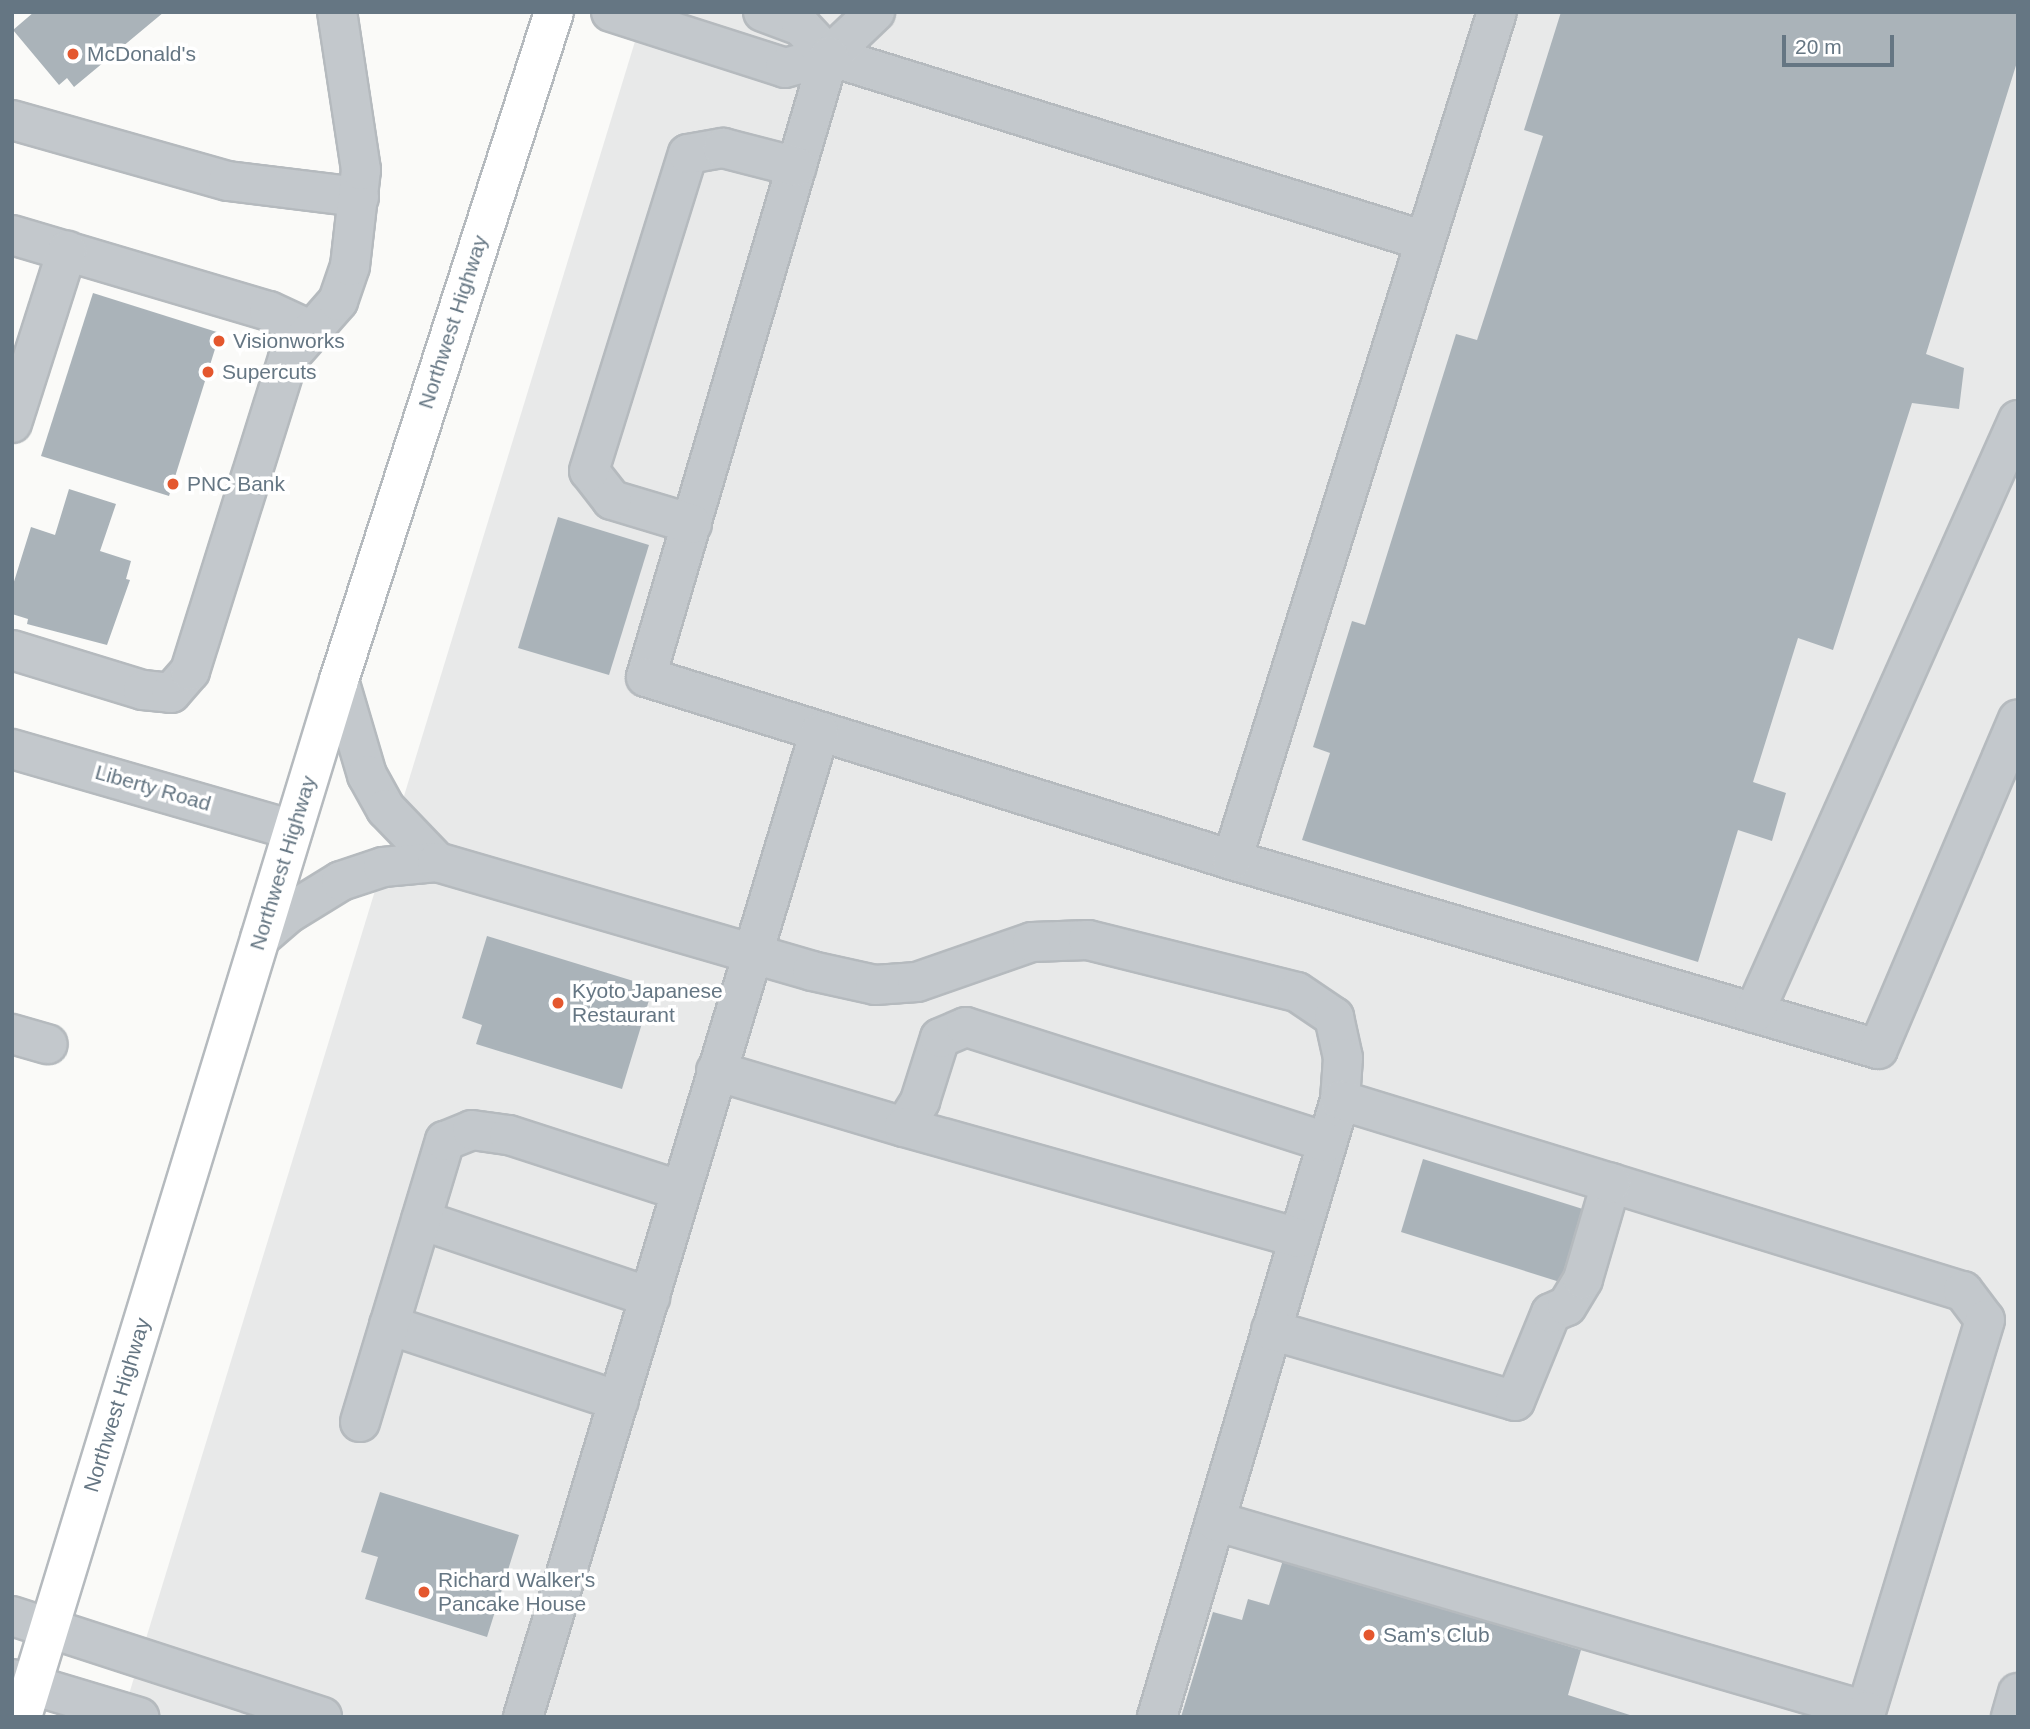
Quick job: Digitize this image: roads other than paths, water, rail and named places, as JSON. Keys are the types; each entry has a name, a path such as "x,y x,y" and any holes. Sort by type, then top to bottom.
{"main road":[{"name":"Northwest Highway","path":"22,1694 49,1627 293,830 554,12"}],"lane":[{"path":"12,650 144,690 171,693 190,671 288,358 338,300 350,266 361,170 337,12"},
{"path":"611,12 785,68 829,56 875,12"},
{"path":"764,12 801,26 829,56 1425,242"},
{"path":"1232,860 1497,12"},
{"path":"829,56 646,677 819,734 1232,860 1878,1049 2018,719"},
{"path":"12,120 228,181 359,197"},
{"path":"692,524 612,500 589,471 688,155 723,148 797,167"},
{"path":"12,235 269,311 310,330"},
{"path":"12,423 67,251"},
{"path":"1754,1013 2018,420"},
{"path":"340,680 367,775 386,809 437,862"},
{"path":"523,1717 819,734"},
{"name":"Liberty Road","path":"12,749 293,830"},
{"path":"260,938 289,913 341,881 383,867 437,862 875,985 917,982 1032,942 1088,940 1297,992 1334,1017 1343,1058 1340,1100 1157,1717"},
{"path":"904,1127 920,1101 940,1038 966,1027 1327,1142"},
{"path":"716,1071 1299,1238"},
{"path":"1215,1521 1865,1714 1985,1320 1963,1291 1340,1100"},
{"path":"360,1422 445,1141 472,1130 509,1135 681,1191"},
{"path":"1271,1330 1515,1401 1552,1313 1567,1306 1583,1279 1611,1183"},
{"path":"421,1220 650,1297"},
{"path":"388,1325 619,1401"},
{"path":"12,1616 322,1717"},
{"path":"2011,1717 2018,1693"},
{"path":"22,1694 139,1717"}],"place":[{"name":"McDonald's","path":"73,54"},
{"name":"Visionworks","path":"219,341"},
{"name":"Supercuts","path":"208,372"},
{"name":"PNC Bank","path":"173,484"},
{"name":"Kyoto Japanese Restaurant","path":"558,1003"},
{"name":"Richard Walker's Pancake House","path":"424,1592"},
{"name":"Sam's Club","path":"1369,1635"}]}
